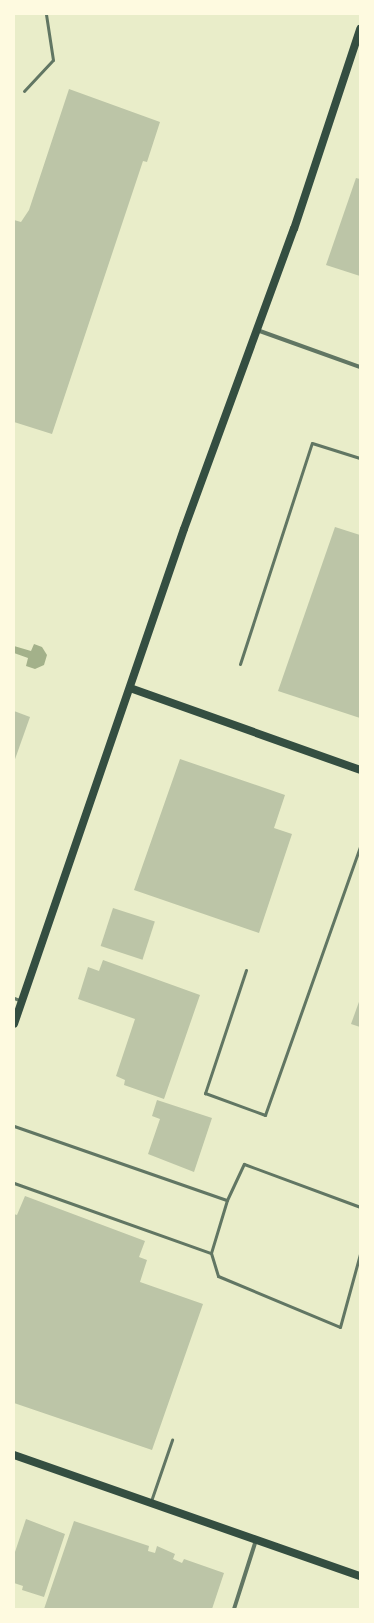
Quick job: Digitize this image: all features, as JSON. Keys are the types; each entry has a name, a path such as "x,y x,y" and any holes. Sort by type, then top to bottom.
{"main road":[{"path":"14,1024 18,999 257,330 360,29"},
{"path":"130,688 360,770"},
{"path":"14,1455 360,1576"}],"street":[{"path":"257,330 360,367"},
{"path":"234,1609 256,1540"}],"lane":[{"path":"24,91 53,60 46,14"},
{"path":"240,664 312,443 360,458"},
{"path":"246,970 205,1094 265,1115 360,846"},
{"path":"14,1126 227,1200"},
{"path":"360,1207 244,1164 227,1200 211,1253 218,1276 340,1327 360,1254"},
{"path":"14,1183 211,1253"},
{"path":"151,1503 172,1440"}],"shaded area":[{"path":"34,644 42,647 47,655 44,665 35,669 26,666 28,658 14,653 14,646 31,651"}],"building":[{"path":"69,89 160,122 147,162 143,161 52,434 14,422 14,220 21,222 29,210"},
{"path":"356,178 360,179 360,276 326,265"},
{"path":"335,527 360,535 360,718 278,691"},
{"path":"14,711 30,717 14,762"},
{"path":"180,759 285,795 274,828 292,834 259,933 134,890"},
{"path":"113,908 155,922 142,960 101,946"},
{"path":"103,960 200,995 164,1099 124,1085 125,1080 116,1076 135,1019 78,999 88,967 99,971"},
{"path":"360,999 360,1027 351,1024"},
{"path":"157,1100 212,1118 194,1172 148,1154 160,1119 152,1116"},
{"path":"25,1196 145,1241 139,1257 147,1260 140,1282 203,1304 152,1450 14,1403 14,1214 17,1215"},
{"path":"26,1519 65,1534 44,1597 22,1590 23,1586 14,1583 14,1555"},
{"path":"74,1521 149,1546 148,1551 155,1553 157,1546 175,1554 173,1559 182,1563 184,1559 224,1573 212,1609 44,1609"}]}
